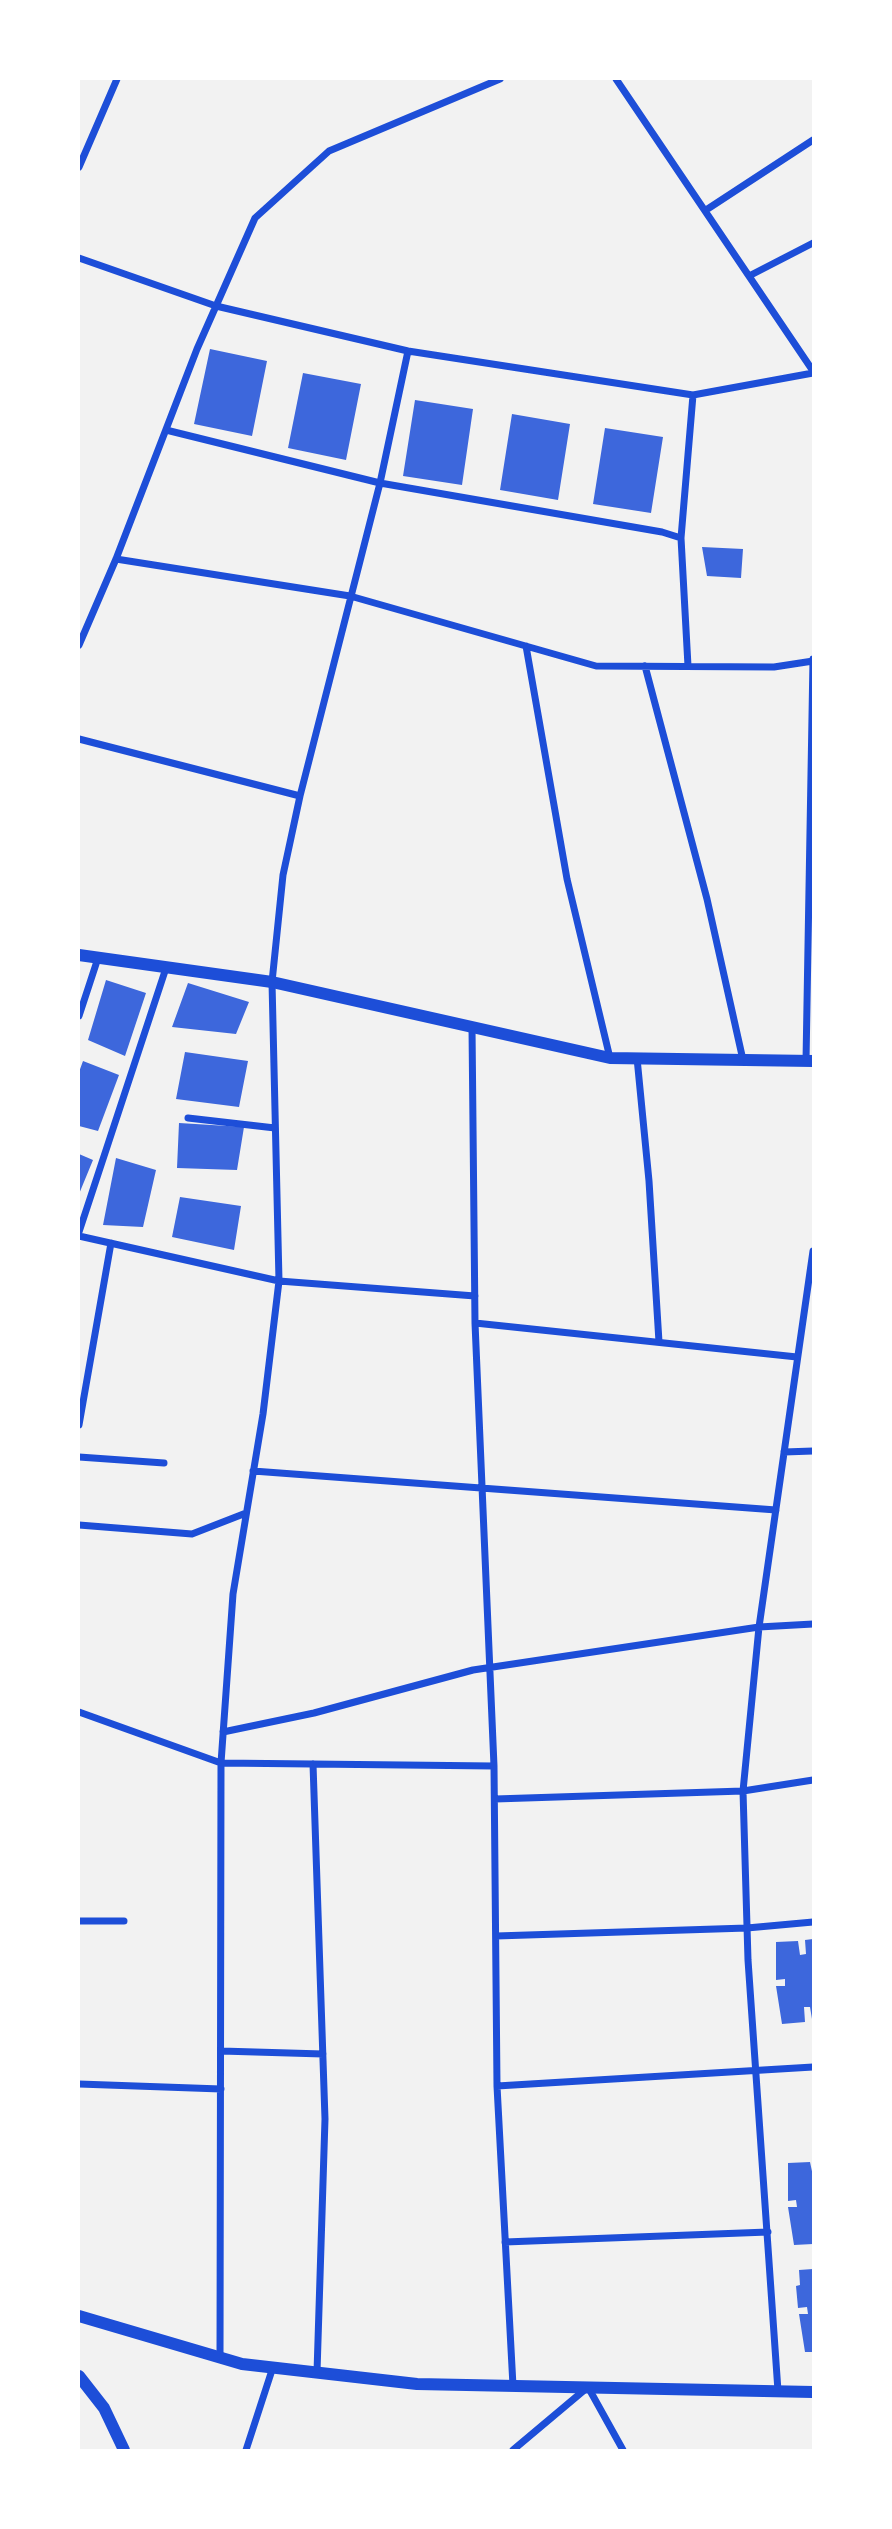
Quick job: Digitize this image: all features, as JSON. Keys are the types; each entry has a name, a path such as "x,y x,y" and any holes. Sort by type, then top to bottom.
{"street":[{"path":"79,167 117,79"},
{"path":"79,645 216,306 256,218 329,151 500,79"},
{"path":"79,258 216,306 408,351 693,395 813,372 616,79"},
{"path":"706,210 813,140"},
{"path":"749,276 813,243"},
{"path":"220,2357 221,1763 233,1594 279,1281 272,982 283,875 300,796 380,483 408,351"},
{"path":"688,666 681,538 693,395"},
{"path":"166,430 380,483 662,532 681,538"},
{"path":"79,955 272,982 610,1058 809,1061 813,659 774,667 596,666 350,596 116,559"},
{"path":"526,646 567,879 610,1058"},
{"path":"645,666 707,899 743,1060"},
{"path":"79,739 300,796"},
{"path":"79,1016 98,958"},
{"path":"166,968 79,1234 279,1281 475,1296"},
{"path":"472,1027 475,1323 495,1766 497,2086 513,2386"},
{"path":"637,1058 649,1181 659,1342"},
{"path":"188,1118 275,1128"},
{"path":"79,1425 111,1243"},
{"path":"778,2391 747,1928 743,1791 759,1627 797,1357 810,1297 813,1251"},
{"path":"475,1323 797,1357"},
{"path":"784,1452 813,1451"},
{"path":"79,1457 164,1463"},
{"path":"253,1471 776,1510"},
{"path":"79,1525 191,1534 246,1513"},
{"path":"223,1732 314,1713 473,1670 490,1670 759,1627 813,1624"},
{"path":"79,1712 221,1763 495,1766"},
{"path":"313,1764 325,2119 317,2372"},
{"path":"495,1800 743,1791 813,1780"},
{"path":"79,1921 124,1921"},
{"path":"496,1936 747,1928 813,1922"},
{"path":"221,2051 323,2054"},
{"path":"497,2086 813,2067"},
{"path":"79,2084 221,2089"},
{"path":"505,2242 768,2232"},
{"path":"79,2316 220,2357 273,2367 417,2384 813,2392"},
{"path":"246,2450 273,2367"},
{"path":"79,2376 104,2408 124,2450"},
{"path":"513,2450 588,2387"},
{"path":"588,2387 623,2450"}],"building":[{"path":"210,349 267,361 252,436 194,424"},
{"path":"303,373 361,384 346,460 288,448"},
{"path":"415,400 473,409 462,485 403,476"},
{"path":"512,414 570,424 558,500 500,490"},
{"path":"605,428 663,437 651,513 593,504"},
{"path":"702,547 743,549 741,578 707,576"},
{"path":"106,980 146,993 125,1056 88,1040"},
{"path":"188,983 249,1002 236,1034 172,1027"},
{"path":"185,1052 248,1061 239,1107 176,1099"},
{"path":"83,1061 119,1075 98,1131 79,1126 79,1072"},
{"path":"179,1123 244,1127 237,1170 177,1168"},
{"path":"79,1154 93,1160 79,1194"},
{"path":"116,1158 156,1170 143,1227 103,1225"},
{"path":"180,1197 241,1206 234,1250 172,1237"},
{"path":"813,1939 813,2025 810,2007 804,2007 805,2022 782,2024 776,1986 785,1986 785,1979 776,1980 776,1942 798,1941 800,1955 806,1954 805,1940"},
{"path":"810,2162 813,2176 813,2244 794,2245 788,2207 797,2207 796,2200 788,2201 788,2163"},
{"path":"813,2269 813,2352 805,2352 799,2314 808,2314 807,2307 798,2308 796,2286 800,2285 799,2270"}]}
